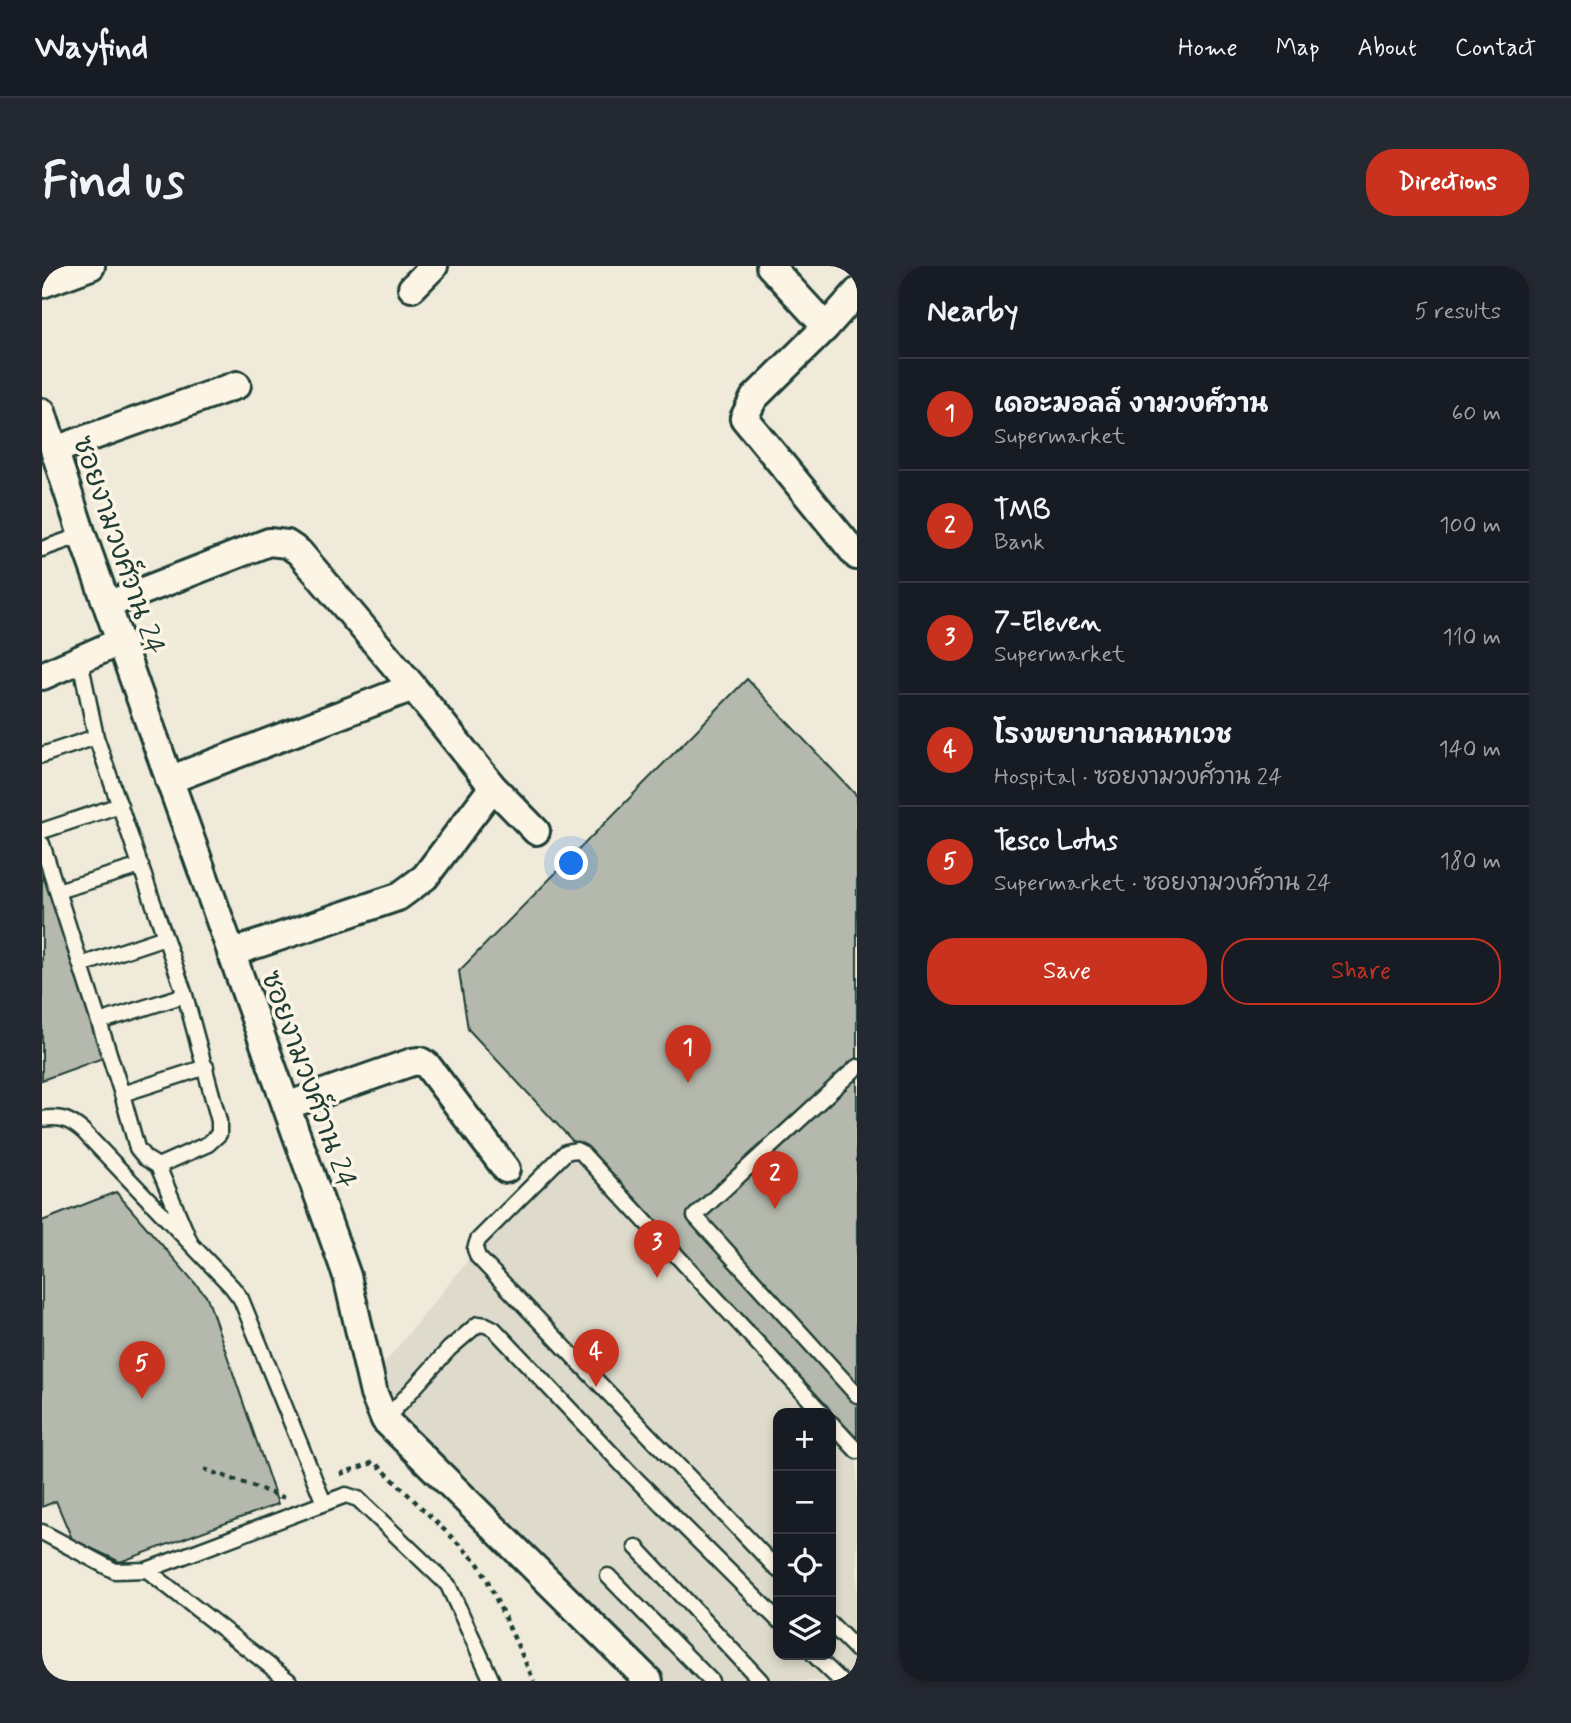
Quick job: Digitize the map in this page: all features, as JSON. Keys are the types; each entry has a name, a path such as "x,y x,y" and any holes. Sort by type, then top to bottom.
{"street":[{"path":"42,284 91,266"},
{"path":"412,288 435,266"},
{"path":"770,266 826,327"},
{"path":"857,292 826,327 754,398 744,418 857,556"},
{"path":"55,450 237,385"},
{"name":"ซอยงามวงศ์วาน 24","path":"42,412 82,535 347,1276 374,1394 385,1420 649,1681"},
{"path":"107,605 269,542 287,544 299,552 493,787 536,831"},
{"path":"42,676 120,642"},
{"path":"169,780 413,687"},
{"path":"231,953 398,897 425,877 493,787"},
{"path":"286,1106 420,1061 427,1065 506,1169"}],"lane":[{"path":"42,549 82,535"},
{"path":"80,660 96,737 185,995 219,1121 219,1134 208,1144 158,1166"},
{"path":"42,755 96,737"},
{"path":"42,831 120,805"},
{"path":"42,844 137,1148 145,1158 158,1166 190,1242"},
{"path":"57,891 141,866"},
{"path":"81,965 165,937"},
{"path":"99,1021 185,995"},
{"path":"122,1094 206,1067"},
{"path":"857,1067 695,1216 857,1395"},
{"path":"42,1119 59,1116 77,1126 190,1242 241,1299 324,1503"},
{"path":"773,1565 478,1257 475,1245 566,1153 576,1150 582,1153 817,1408"},
{"path":"385,1420 449,1349 478,1324 494,1329 630,1473 773,1615"},
{"path":"836,1428 857,1451"},
{"path":"42,1532 116,1571 147,1570 346,1495 358,1499 448,1585 492,1681"},
{"path":"636,1547 761,1681"},
{"path":"147,1570 289,1681"},
{"path":"608,1576 711,1681"},
{"path":"836,1629 857,1650"},
{"path":"819,1660 841,1681"}],"path":[{"path":"316,1482 372,1463 377,1464 477,1563 534,1681"},
{"path":"204,1469 284,1496 288,1503"}],"shaded area":[{"path":"571,1138 822,1408 773,1408 773,1660 836,1660 836,1422 857,1445 857,1681 668,1681 395,1410 384,1364"}],"building":[{"path":"747,679 857,796 857,1445 836,1422 836,1408 822,1408 468,1029 459,971"},
{"path":"42,870 103,1058 42,1080"},
{"path":"116,1192 207,1297 278,1504 120,1562 72,1539 56,1501 42,1507 42,1221"}],"place":[{"name":"เดอะมอลล์ งามวงศ์วาน","path":"688,1083"},
{"name":"TMB","path":"775,1209"},
{"name":"7-Eleven","path":"657,1278"},
{"name":"โรงพยาบาลนนทเวช","path":"596,1387"},
{"name":"Tesco Lotus","path":"142,1399"}]}
